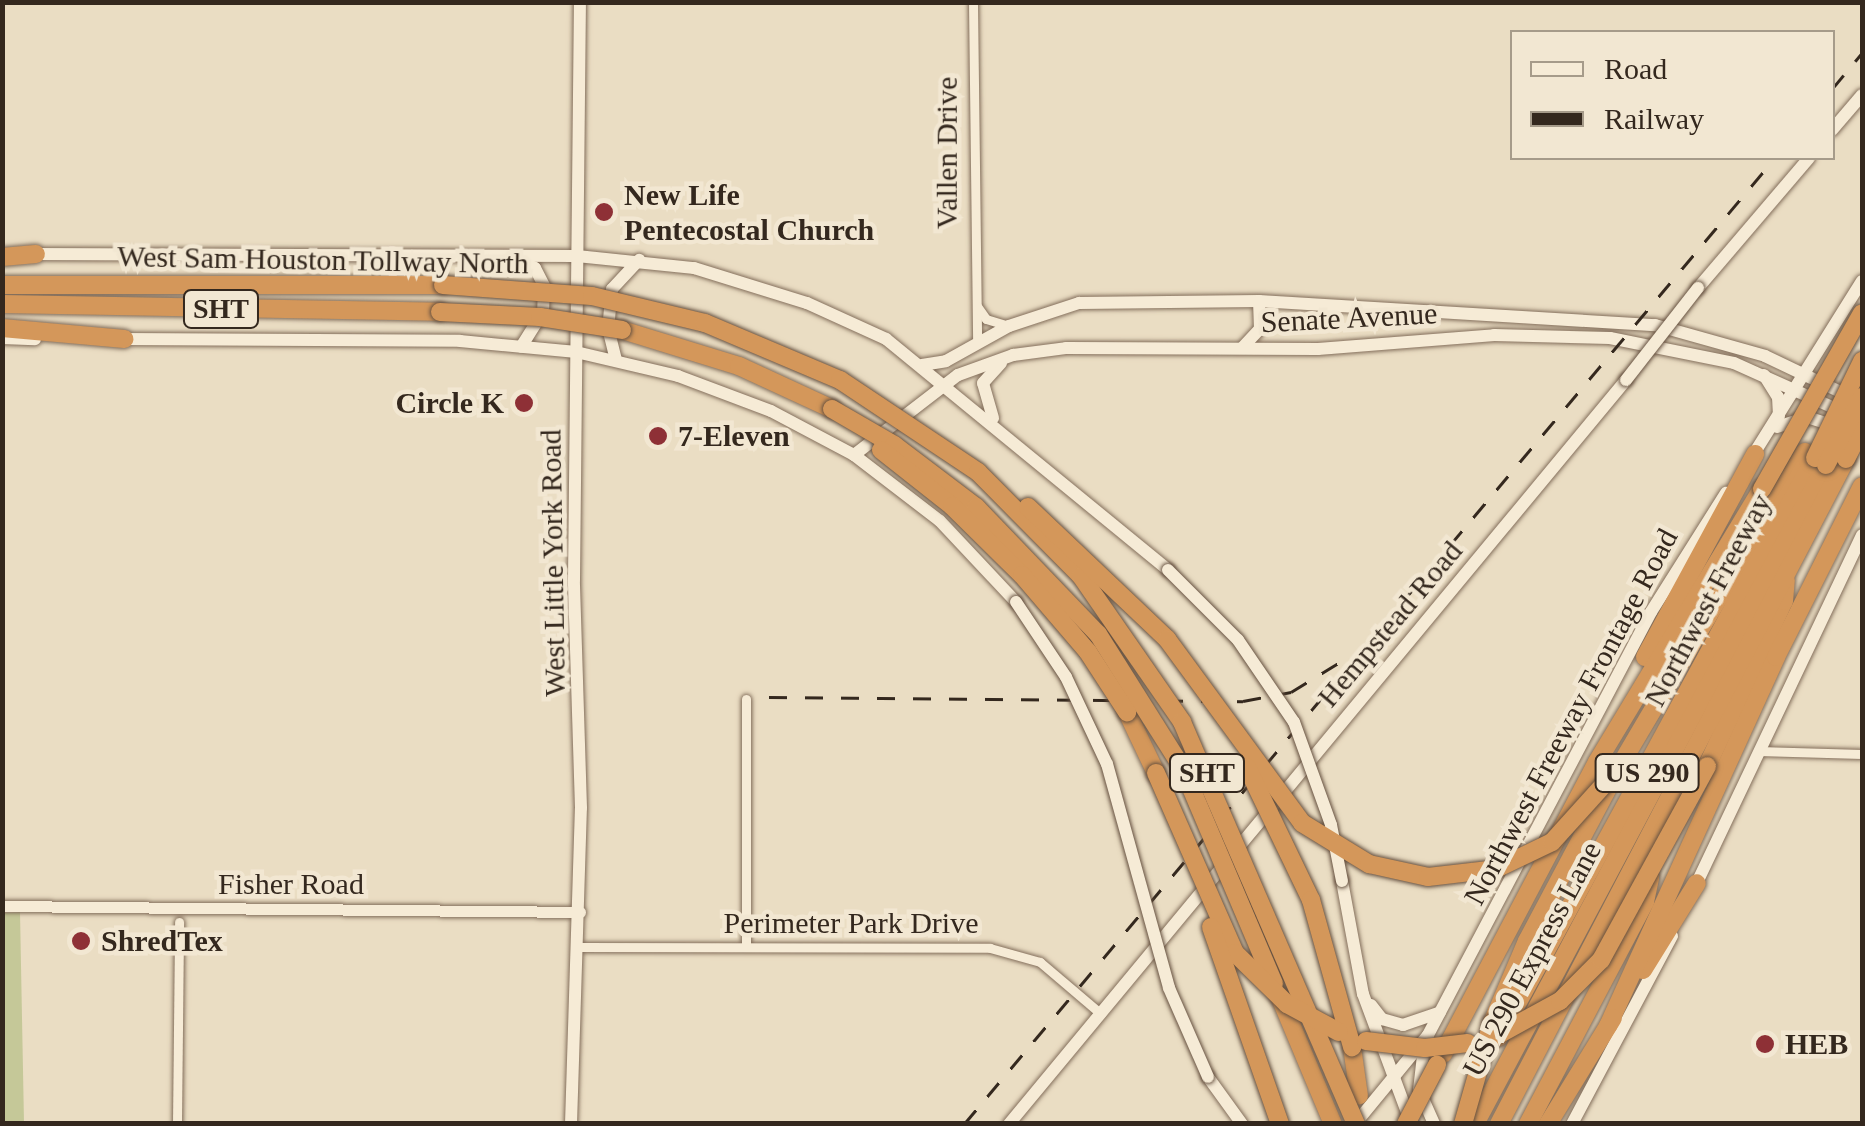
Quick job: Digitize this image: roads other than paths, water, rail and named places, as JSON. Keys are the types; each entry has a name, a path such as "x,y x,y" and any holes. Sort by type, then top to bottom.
{"highway":[{"path":"2,255 36,254"},
{"name":"West Sam Houston Tollway North","path":"2,285 444,285 592,296 705,323 840,380 978,472 1081,576 1182,722 1358,1123"},
{"name":"West Sam Houston Tollway North","path":"2,304 540,316 640,334 739,366 832,408 906,453 998,526 1060,588 1124,670 1189,783 1332,1124"},
{"path":"1409,1124 1597,762 1862,313"},
{"path":"2,328 125,339"},
{"path":"1464,1124 1508,982 1618,769 1717,594 1821,461 1831,423 1862,361"},
{"name":"US 290 Express Lane","path":"1476,1124 1821,461 1862,400"},
{"path":"832,408 840,424 916,476 981,532 1088,652 1140,738 1202,888 1280,1124"},
{"name":"Northwest Freeway","path":"1452,1124 1821,461 1862,425"},
{"path":"1597,762 1611,720 1755,454"},
{"name":"Northwest Freeway","path":"1500,1121 1786,570 1821,461"},
{"path":"978,472 1046,520 1167,639 1302,823 1369,864 1428,876 1496,869 1552,842 1618,769"},
{"path":"1608,1026 1862,486"},
{"path":"1818,576 1862,504"},
{"path":"1092,564 1201,695 1276,821 1327,948 1358,1123"},
{"path":"1202,888 1235,953 1287,1004 1352,1037 1425,1048 1496,1036 1560,1001 1609,948 1707,766 1784,601 1786,570"},
{"path":"1528,1124 1645,902 1650,878"},
{"path":"1548,1124 1697,883"}],"main road":[{"name":"West Little York Road","path":"570,1124 580,912 576,352 580,2"},
{"path":"1835,126 1862,95"},
{"name":"Hempstead Road","path":"1009,1124 1807,160"},
{"path":"36,254 577,256 639,260 694,268 807,304 886,339 994,420 1168,570 1238,640 1294,722 1331,824 1363,994 1409,1124"},
{"path":"510,258 535,268 544,286 543,312 521,347"},
{"path":"616,360 608,329 612,289 639,260"},
{"name":"Northwest Freeway Frontage Road","path":"1358,1123 1394,1083 1428,1035 1651,612 1799,389 1862,281"},
{"path":"1239,349 1260,329 1259,301"},
{"name":"Senate Avenue","path":"922,365 946,361 1009,326 1079,303 1259,301 1655,325 1808,374 1862,400"},
{"path":"1838,326 1845,372 1862,384"},
{"name":"Senate Avenue","path":"854,455 945,382 1012,355 1066,348 1239,349 1494,335 1610,338 1763,374 1799,389 1862,425"},
{"path":"2,338 521,347 576,352 616,360 771,410 854,455 940,520 1016,602 1066,677 1108,764 1169,988 1208,1078 1242,1124"},
{"path":"994,420 983,383 1012,355"},
{"path":"1763,374 1778,397 1779,417"},
{"path":"1767,435 1788,418 1807,417 1862,438"},
{"path":"1572,1124 1697,883 1755,751 1862,534"},
{"path":"1363,994 1382,1018 1403,1026 1442,1010"},
{"path":"1428,1035 1417,1070 1434,1124"}],"street":[{"name":"Vallen Drive","path":"973,2 977,344"},
{"path":"976,304 986,319 1009,326"},
{"path":"746,699 746,947"},
{"path":"1755,751 1862,754"},
{"name":"Fisher Road","path":"2,906 580,912"},
{"path":"177,1124 178,922"},
{"name":"Perimeter Park Drive","path":"579,947 999,949 1040,962 1101,1014"}],"railway":[{"path":"1835,85 1862,53"},
{"path":"964,1124 1773,160"},
{"path":"769,697 1243,701 1291,692 1340,662"}],"place":[{"name":"New Life Pentecostal Church","path":"604,212"},
{"name":"Circle K","path":"524,403"},
{"name":"7-Eleven","path":"658,436"},
{"name":"ShredTex","path":"81,941"},
{"name":"HEB","path":"1765,1044"}]}
